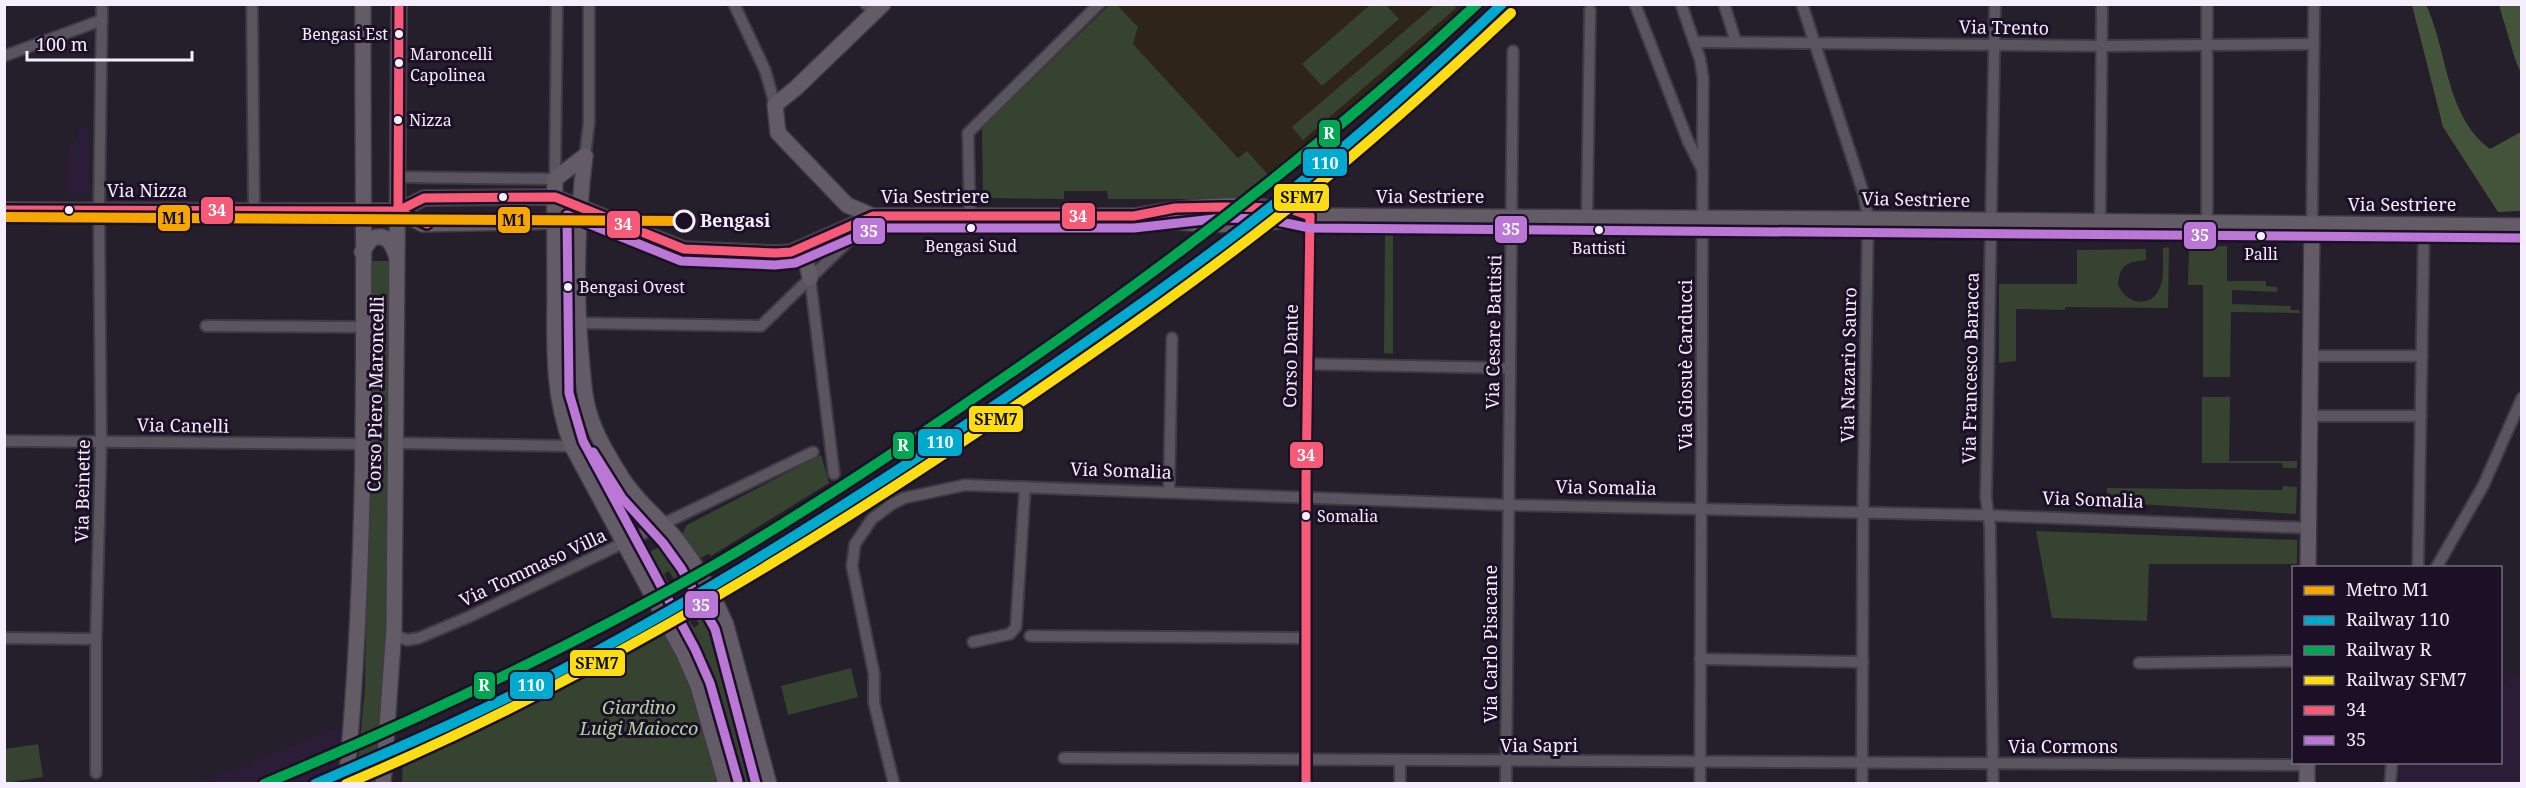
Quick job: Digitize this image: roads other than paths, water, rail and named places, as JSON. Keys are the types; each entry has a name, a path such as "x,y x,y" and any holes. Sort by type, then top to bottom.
{"main road":[{"name":"Corso Piero Maroncelli","path":"346,783 356,688 360,609 363,4"},
{"name":"Corso Piero Maroncelli","path":"382,783 394,635 399,4"},
{"path":"775,105 796,88 875,7"},
{"name":"Via Sestriere","path":"775,105 778,133 847,205 873,216 1134,216 1172,223 1207,223 1284,215"},
{"path":"555,179 585,156"},
{"path":"585,156 579,207 578,323 584,388 595,429 635,497 663,525 695,566 717,604 726,625 769,783"},
{"path":"555,179 582,184"},
{"path":"555,179 555,334 557,394 562,418 572,446 671,629 698,686 726,783"},
{"name":"Via Nizza","path":"398,211 424,198 555,197 579,207"},
{"name":"Via Nizza","path":"4,210 398,211 423,224 555,221 579,207"},
{"path":"579,207 684,249 776,254 797,250 873,216"},
{"name":"Via Sestriere","path":"1134,216 1175,208 1223,207 1310,216 2522,226"},
{"path":"2308,566 2312,225"},
{"path":"362,252 371,239 387,238 397,258"},
{"path":"797,250 806,260 810,278"},
{"path":"2307,764 2307,783"}],"street":[{"name":"Via Beinette","path":"96,773 96,639 101,442 99,210 102,4"},
{"path":"252,4 254,211"},
{"path":"398,177 555,179 557,4"},
{"path":"585,156 589,122 589,4"},
{"path":"734,4 765,70 775,105"},
{"path":"970,216 968,133 1099,4"},
{"path":"1635,4 1688,141 1702,170"},
{"name":"Via Giosuè Carducci","path":"1681,4 1700,59 1703,78 1700,783"},
{"path":"1724,4 1736,42"},
{"name":"Via Nazario Sauro","path":"1802,4 1864,195 1868,219 1863,513 1862,783"},
{"name":"Via Francesco Baracca","path":"1988,516 1986,497 1987,384 1995,4"},
{"path":"2100,222 2102,4"},
{"path":"2207,4 2207,223"},
{"path":"2312,225 2314,4"},
{"path":"1587,218 1590,10"},
{"path":"4,56 102,20"},
{"name":"Via Trento","path":"1694,42 2102,46 2314,44"},
{"name":"Via Cesare Battisti","path":"1509,505 1513,51"},
{"path":"578,323 761,326 873,216"},
{"name":"Corso Dante","path":"1306,783 1305,638 1310,216"},
{"path":"2418,566 2424,224"},
{"path":"810,278 834,474"},
{"name":"Corso Piero Maroncelli","path":"206,326 363,327"},
{"path":"1169,492 1172,338"},
{"path":"2311,356 2422,356"},
{"path":"1307,363 1509,368"},
{"path":"2437,566 2483,486 2522,398"},
{"path":"2310,416 2421,417"},
{"name":"Via Canelli","path":"4,441 361,444"},
{"path":"395,443 572,446"},
{"name":"Via Tommaso Villa","path":"394,635 407,640 419,638 473,615 813,452"},
{"name":"Via Somalia","path":"894,783 874,703 874,674 852,566 855,544 872,519 904,498 935,490 965,485 1509,505 1988,516 2309,528"},
{"path":"973,642 1010,634 1016,627 1025,487"},
{"name":"Via Carlo Pisacane","path":"1506,783 1509,505"},
{"name":"Via Cormons","path":"1988,516 1993,763 2292,764"},
{"path":"1029,636 1305,638"},
{"path":"4,638 96,639"},
{"path":"1700,659 1863,662"},
{"path":"2139,663 2292,661"},
{"name":"Via Sapri","path":"1064,758 1993,763"},
{"path":"1400,783 1404,761"},
{"path":"1404,761 1407,783"},
{"path":"1993,763 1993,783"},
{"path":"2390,783 2392,764"}],"metro line":[{"name":"M1","path":"4,217 684,221"}],"rail line":[{"name":"R","path":"264,784 437,708 606,625 754,542 828,495 1009,374 1191,243 1308,151 1477,4"},
{"name":"110","path":"315,784 479,711 575,663 737,571 894,473 1110,326 1257,218 1373,122 1502,4"},
{"name":"SFM7","path":"346,784 429,747 590,667 746,579 899,484 1057,377 1220,261 1327,177 1381,131 1511,13"}],"place":[{"name":"Bengasi Est","path":"399,34"},
{"name":"Maroncelli Capolinea","path":"399,63"},
{"name":"Nizza","path":"398,120"},
{"name":"Bengasi","path":"684,221"},
{"name":"Bengasi Sud","path":"971,228"},
{"name":"Battisti","path":"1599,230"},
{"name":"Palli","path":"2261,236"},
{"name":"Bengasi Ovest","path":"568,287"},
{"name":"Somalia","path":"1306,516"}],"park label":[{"name":"Giardino Luigi Maiocco","path":"639,718"}]}
